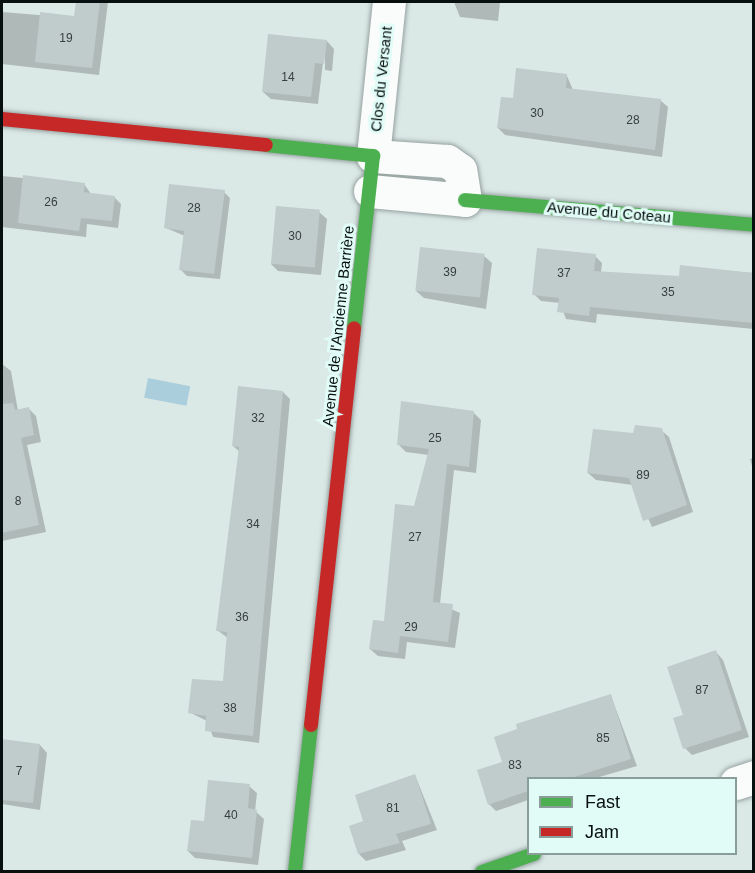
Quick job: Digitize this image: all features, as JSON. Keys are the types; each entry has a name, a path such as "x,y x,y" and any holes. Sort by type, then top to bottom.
{"street":[{"name":"Clos du Versant","path":"373,156 389,2"},
{"path":"2,119 373,156 447,161 459,170 465,200"},
{"name":"Avenue de l'Ancienne Barrière","path":"295,872 373,156"},
{"name":"Avenue du Coteau","path":"370,191 753,225"},
{"path":"737,782 753,777"},
{"path":"482,872 531,855"}],"water":[{"path":"148,378 190,386 186,406 144,398"}],"building":[{"path":"76,2 100,2 92,68 35,62 40,12 74,16"},
{"path":"268,34 327,40 324,64 315,63 311,97 262,92"},
{"path":"516,68 567,74 566,88 661,99 655,150 497,128 501,97 513,98"},
{"path":"23,175 85,183 84,192 115,196 112,221 81,218 79,231 18,223"},
{"path":"169,184 225,190 214,274 179,270 184,231 164,228"},
{"path":"276,206 320,210 315,268 271,264"},
{"path":"420,247 485,254 480,298 415,291"},
{"path":"537,248 596,254 594,271 679,276 680,265 753,273 753,323 590,307 589,316 557,312 559,298 532,295"},
{"path":"238,386 283,391 253,736 205,731 206,716 188,713 192,679 223,681 227,632 216,631 239,447 232,446"},
{"path":"401,401 474,411 469,467 447,464 433,602 453,604 448,642 400,636 398,653 369,649 373,620 384,621 395,504 414,506 429,449 397,445"},
{"path":"13,403 15,410 29,407 34,435 21,438 39,525 2,533 2,404"},
{"path":"635,425 662,428 687,505 643,521 629,478 587,473 593,429 633,433"},
{"path":"716,650 742,730 683,749 673,718 683,715 667,667"},
{"path":"611,694 631,759 574,777 527,777 527,791 488,805 477,770 502,762 494,737 517,729 516,724"},
{"path":"2,739 40,744 33,803 2,800"},
{"path":"415,774 431,824 396,834 400,843 358,854 349,826 363,821 355,795"},
{"path":"208,780 250,784 248,808 257,810 252,858 187,851 191,820 204,821"}],"traffic: fast":[{"path":"266,145 373,156 354,328"},
{"path":"465,200 754,225"},
{"path":"295,872 311,725"},
{"path":"482,872 531,855"}],"traffic: jam":[{"path":"2,119 266,145"},
{"path":"311,725 354,328"}]}
